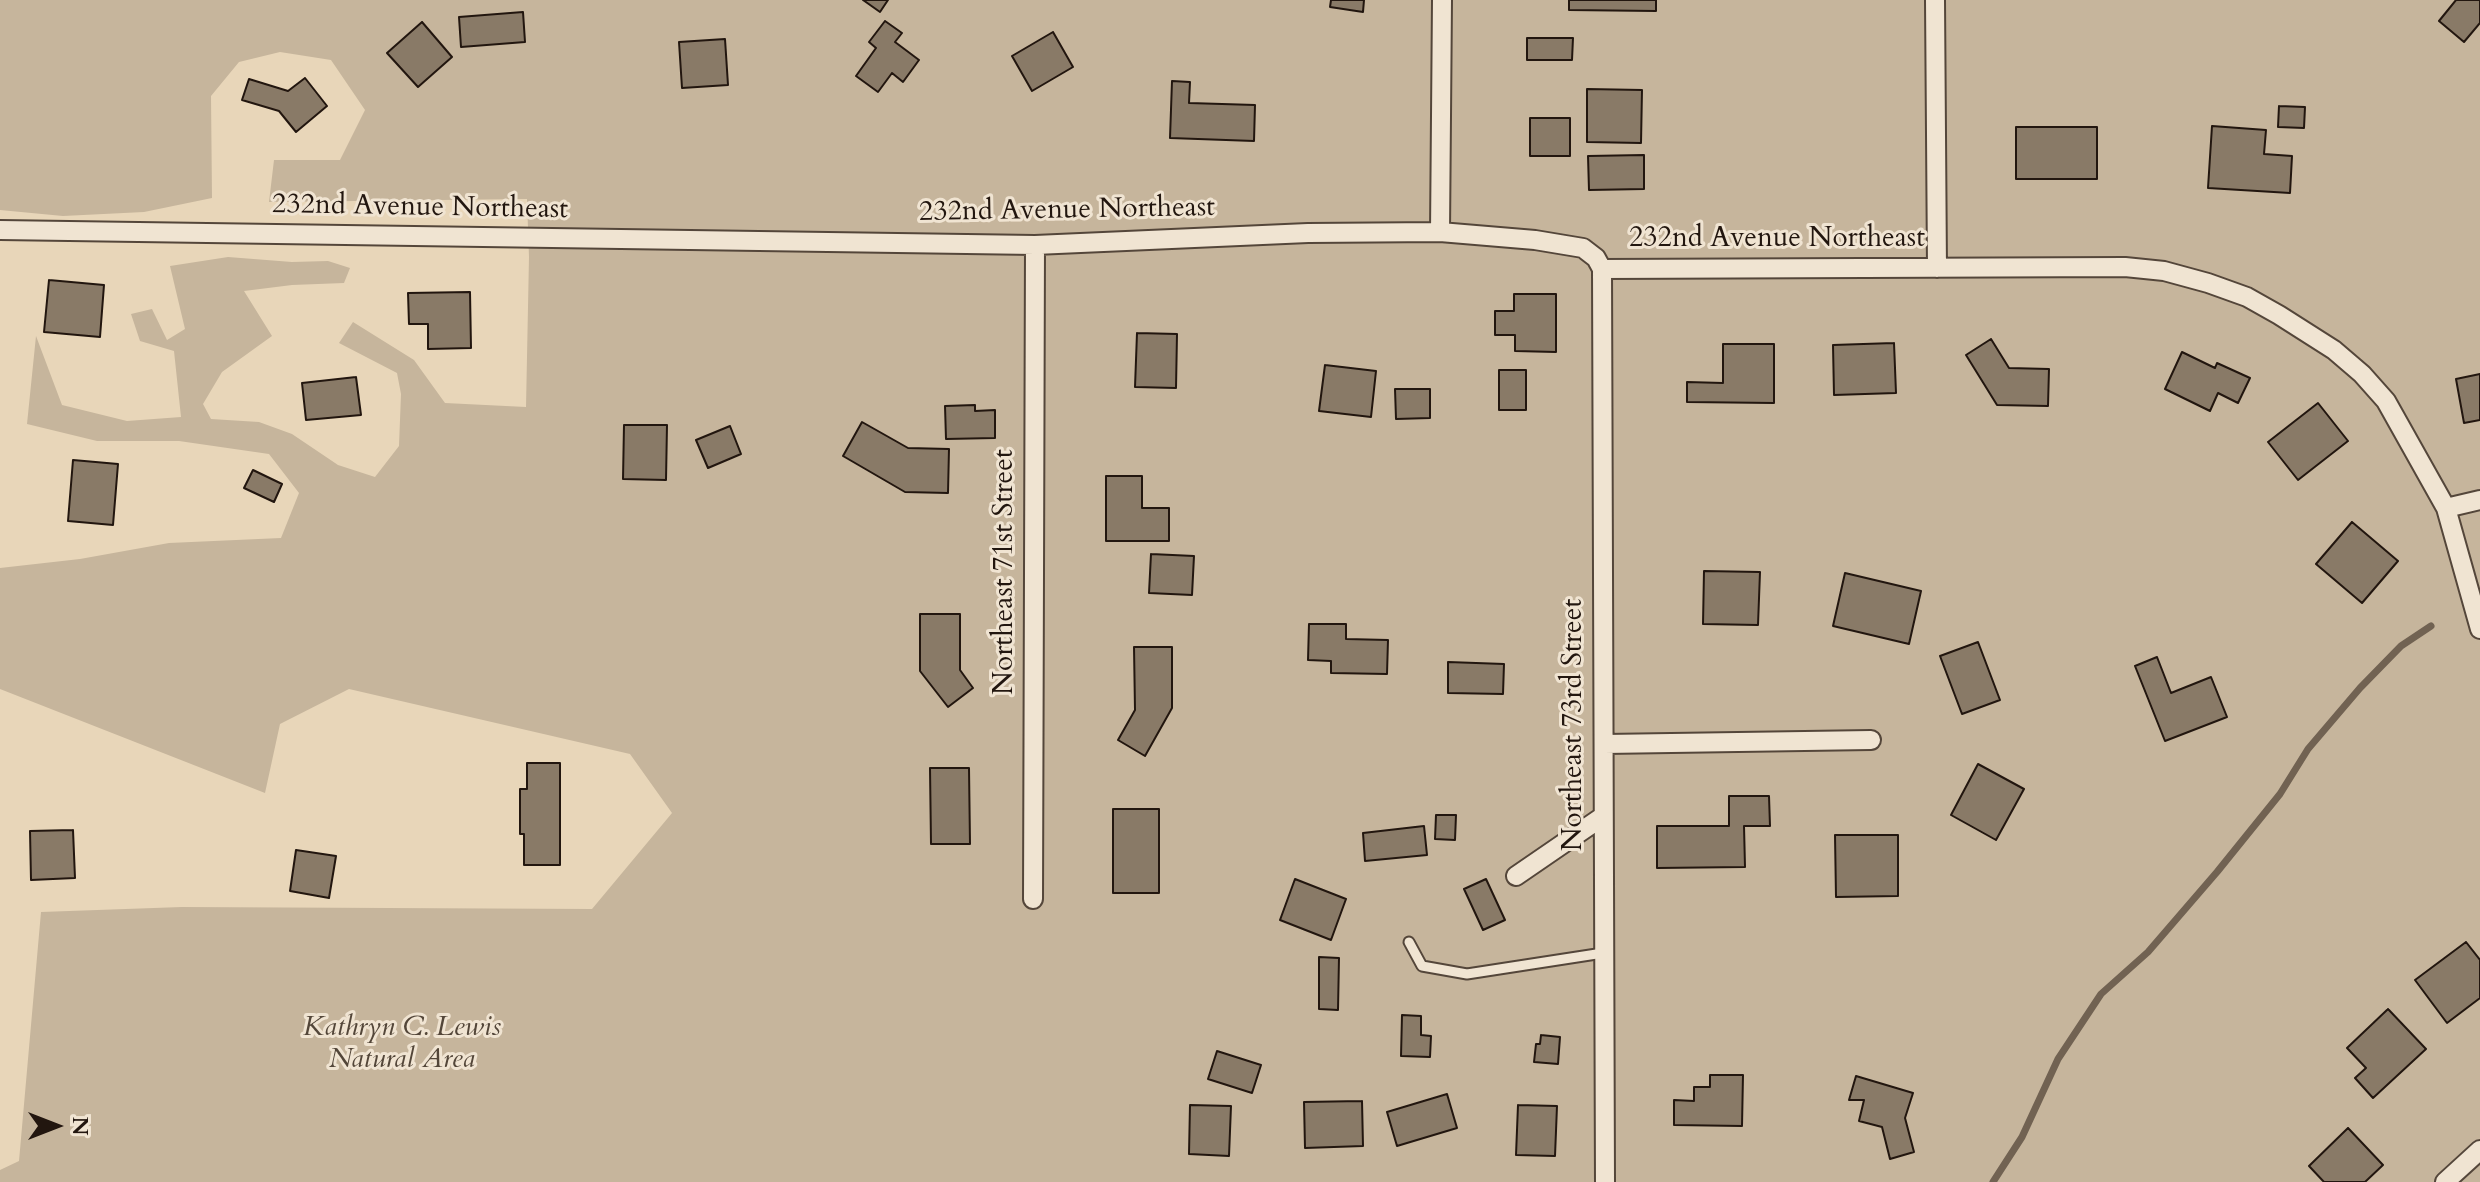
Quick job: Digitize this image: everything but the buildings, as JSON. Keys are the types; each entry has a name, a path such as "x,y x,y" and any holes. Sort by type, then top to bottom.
{"street":[{"path":"1440,232 1442,0"},
{"path":"1935,0 1937,268"},
{"name":"232nd Avenue Northeast","path":"0,230 1035,245 1308,233 1440,232 1535,240 1583,248 1596,258 1602,269 2125,267 2164,271 2247,297 2279,315 2334,350 2362,374 2386,401 2446,508 2480,629"},
{"name":"Northeast 71st Street","path":"1033,899 1035,245"},
{"name":"Northeast 73rd Street","path":"1602,269 1605,1182"},
{"path":"2446,508 2480,500"},
{"path":"1605,744 1871,740"},
{"path":"1516,876 1602,817"},
{"path":"2445,1182 2480,1150"}],"lane":[{"path":"1409,942 1422,966 1467,974 1603,953"}],"green space":[{"name":"Kathryn C. Lewis Natural Area","path":"0,0 2480,0 2480,1182 0,1182 0,1170 19,1161 41,912 182,907 592,909 672,813 630,754 349,689 280,724 265,793 0,689 0,568 80,559 169,543 281,538 299,493 269,454 179,441 97,441 27,424 36,336 62,405 127,421 181,417 174,351 140,341 131,314 152,309 167,340 185,329 170,266 228,257 292,262 328,261 350,268 344,283 244,291 272,336 222,372 203,404 211,419 259,422 292,434 338,465 375,477 399,446 401,394 397,373 339,343 353,322 414,360 445,403 526,407 529,257 527,199 269,202 274,160 340,160 365,110 331,60 280,52 239,62 211,96 212,198 144,212 63,216 0,210"}],"waterway":[{"path":"1993,1182 2022,1137 2058,1059 2101,994 2148,952 2217,872 2280,794 2308,749 2360,688 2401,646 2431,626"}]}
